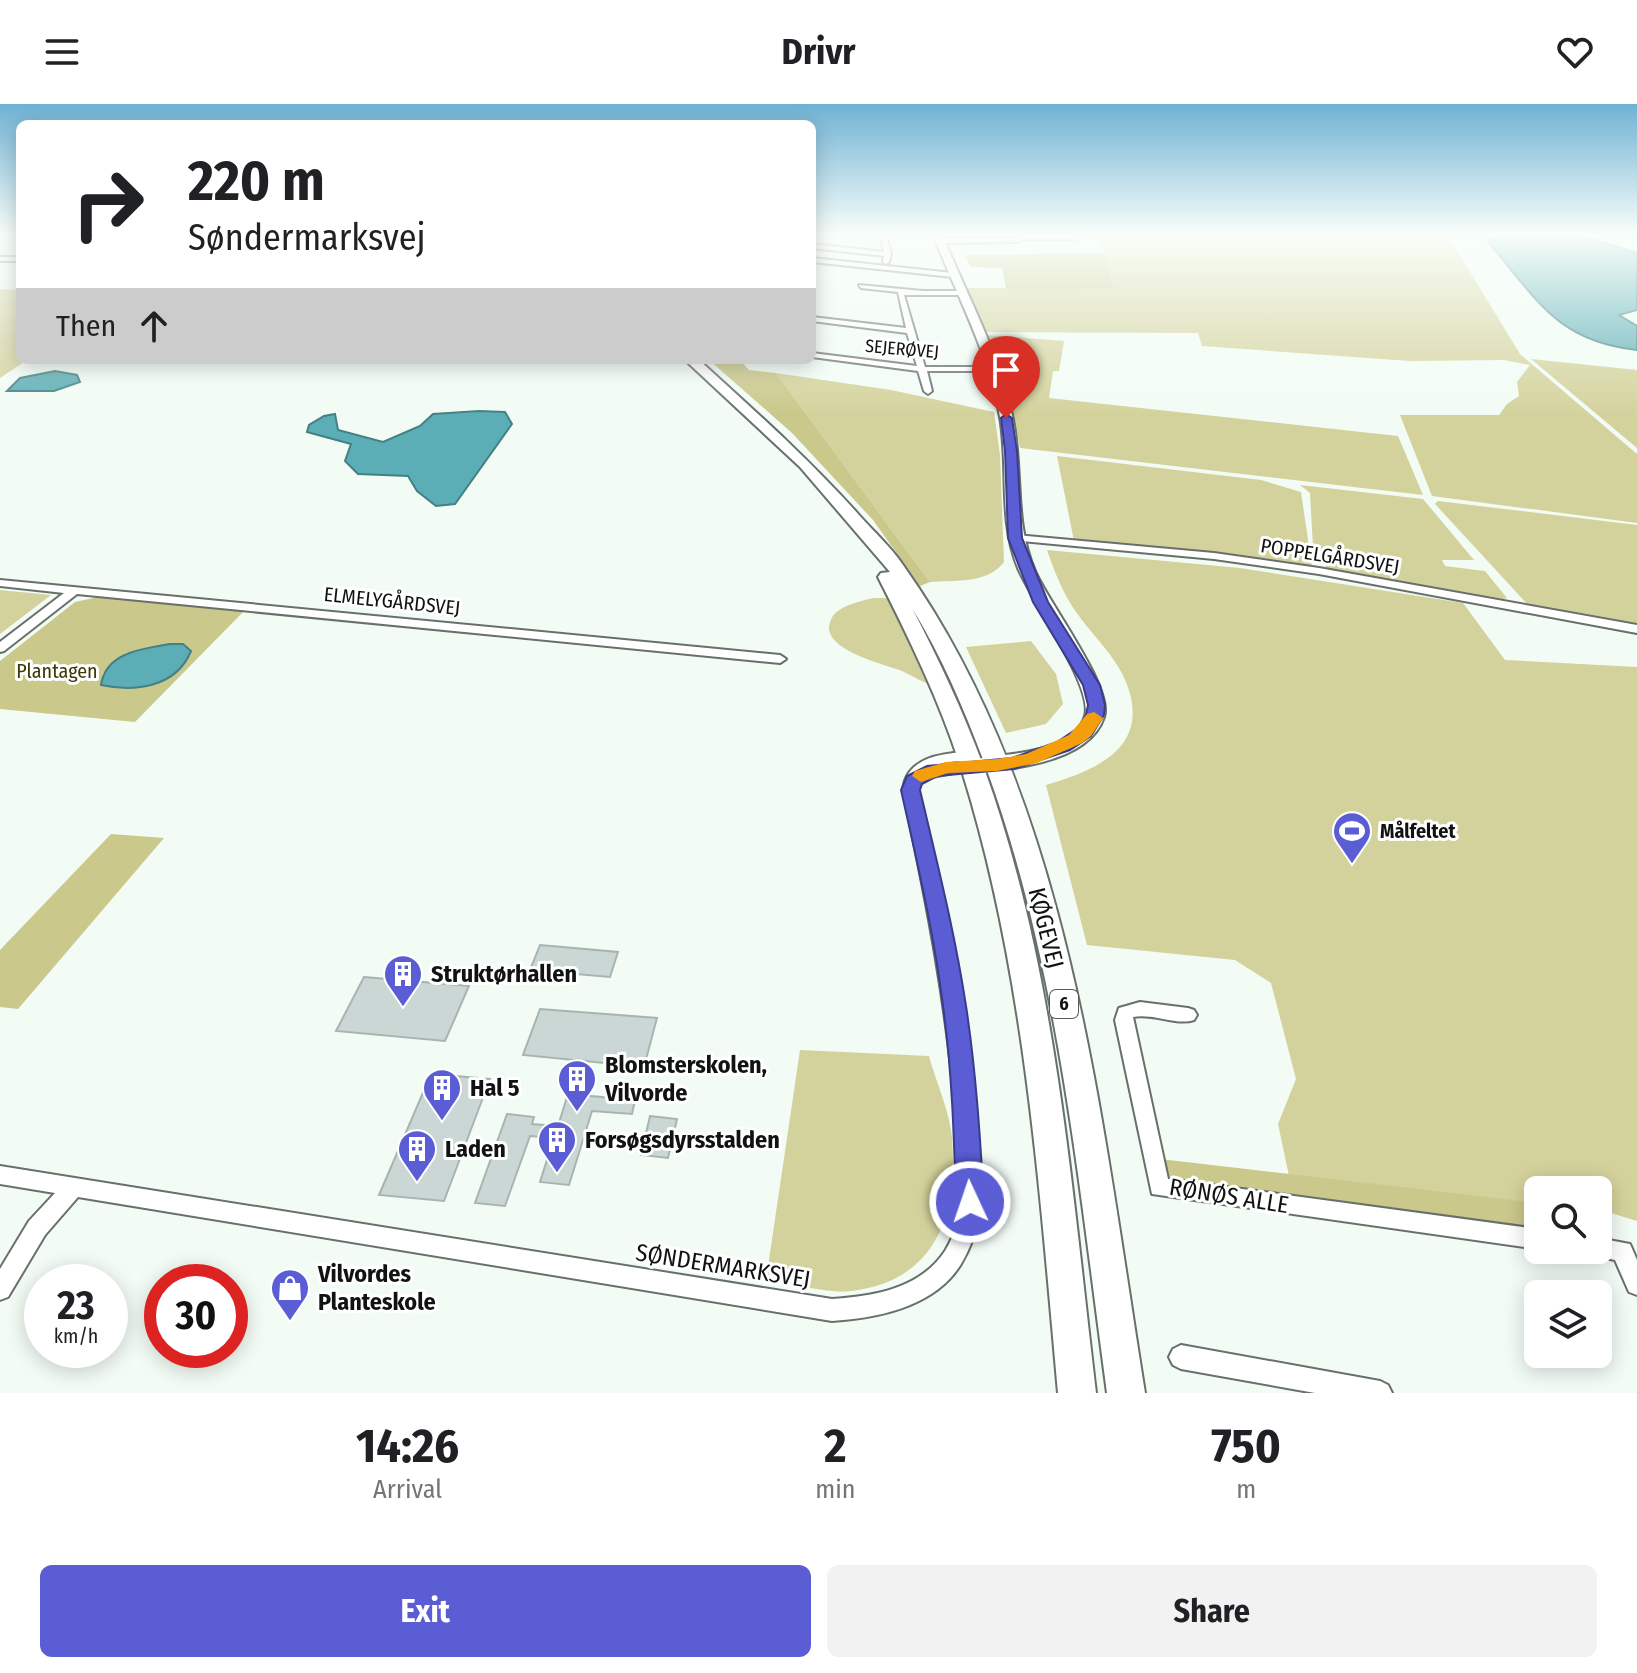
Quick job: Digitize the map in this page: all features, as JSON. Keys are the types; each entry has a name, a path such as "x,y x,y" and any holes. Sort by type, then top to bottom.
{"main road":[{"name":"KØGEVEJ","path":"695,364 805,464 895,566 934,628 969,695 1028,989 1044,1086 1077,1393"},
{"name":"KØGEVEJ","path":"982,760 1017,820 1042,904 1062,992 1085,1121 1126,1393"},
{"path":"1073,1353 1090,1393"}],"street":[{"path":"900,294 928,391"},
{"path":"960,294 1001,394 1009,436 1015,538 1041,602 1091,685 1095,698 1095,715 1091,724 1085,732 1063,746 1031,759 982,760"},
{"path":"816,319 909,331"},
{"name":"SEJERØVEJ","path":"816,356 921,369 990,369"},
{"name":"POPPELGÅRDSVEJ","path":"1015,538 1214,556 1304,569 1637,629"},
{"name":"ELMELYGÅRDSVEJ","path":"0,583 780,659"},
{"path":"0,648 75,590"},
{"name":"SØNDERMARKSVEJ","path":"0,1175 832,1310 890,1304 929,1283 947,1265 962,1241 970,1202 965,1096 955,1006 936,901 910,790 914,780 933,770 982,760"},
{"name":"RØNØS ALLE","path":"1188,1015 1147,1008 1125,1013 1159,1187 1524,1237"},
{"path":"0,1289 37,1228 75,1186"},
{"path":"1612,1250 1622,1251 1636,1279"},
{"path":"1181,1357 1380,1393"}],"shaded area":[{"path":"0,294 16,294 16,364 21,364 0,378"},
{"path":"970,294 1484,294 1520,354 1637,454 1637,523 1432,496 1400,415 1499,415 1507,404 1519,396 1517,382 1530,365 1504,360 1410,361 1202,346 1198,333 985,332"},
{"path":"986,335 1064,341 1059,371 1053,371 1049,398 1398,436 1423,495 1020,448 1009,394"},
{"path":"1531,359 1637,370 1637,448"},
{"path":"776,373 891,390 994,412 1000,455 1004,562 980,577 930,582"},
{"path":"1057,456 1261,480 1301,492 1312,567 1074,541"},
{"path":"1300,485 1423,499 1474,560 1442,560 1445,566 1485,571 1507,598 1498,601 1328,570 1313,547 1310,493"},
{"path":"1438,501 1637,525 1637,626 1528,605 1435,504"},
{"name":"Målfeltet","path":"1047,550 1240,568 1463,603 1505,660 1637,667 1637,1221 1612,1213 1612,1176 1524,1176 1524,1201 1289,1176 1278,1124 1296,1079 1271,983 1235,960 1087,945 1046,785 1084,772 1115,752 1126,739 1132,723 1132,704 1121,671 1069,601"},
{"path":"0,590 51,595 0,634"},
{"path":"873,598 888,598 930,684 868,660 834,640 829,632 830,622 837,612"},
{"path":"1031,641 1056,674 1063,704 1046,724 1006,733 966,647"},
{"path":"800,1050 929,1056 951,1128 951,1193 936,1240 922,1258 903,1274 880,1285 842,1292 766,1280"}],"green space":[{"path":"714,364 744,364 749,370 776,373 930,582 920,586 873,520 792,433"},
{"name":"Plantagen","path":"98,597 244,611 135,722 0,709 0,661 75,602","holes":["126,653 188,659 155,685 102,675 114,660"]},
{"path":"111,834 164,838 18,1009 0,1007 0,950"},
{"path":"1160,1159 1524,1201 1524,1228 1174,1185"}],"water":[{"path":"1532,294 1637,294 1637,310 1619,315 1637,326 1637,350 1586,337 1567,327"},
{"path":"55,371 77,375 80,382 54,391 7,391 20,378"},
{"path":"505,412 512,424 455,504 436,506 417,491 408,476 358,474 345,461 351,444 307,432 309,425 324,416 335,414 338,430 383,442 420,426 433,414"},
{"path":"183,644 191,651 184,663 165,680 140,687 101,685 104,674 118,659 137,650"}],"building":[{"path":"540,945 618,952 610,977 530,970"},
{"name":"Struktørhallen","path":"364,977 469,986 445,1041 336,1031"},
{"path":"540,1009 657,1018 644,1067 523,1055"},
{"name":"Hal 5","path":"431,1074 490,1079 444,1201 379,1195"},
{"path":"568,1094 635,1100 632,1114 592,1111 569,1185 540,1182 554,1138 530,1136 505,1206 475,1203 507,1114 534,1117 532,1124 558,1126"},
{"path":"650,1116 677,1119 668,1158 641,1155"}],"slow traffic":[{"path":"921,776 933,770 1031,759 1075,739 1085,732 1094,718"}],"place":[{"name":"Målfeltet","path":"1352,865"},
{"name":"Struktørhallen","path":"403,1008"},
{"name":"Blomsterskolen, Vilvorde","path":"577,1113"},
{"name":"Hal 5","path":"442,1122"},
{"name":"Forsøgsdyrsstalden","path":"557,1174"},
{"name":"Laden","path":"417,1183"},
{"name":"Vilvordes Planteskole","path":"290,1322"}],"route":[{"path":"970,1202 965,1096 955,1006 936,901 910,790 914,780 933,770 1014,763 1063,746 1085,732 1095,715 1096,705 1091,685 1041,602 1015,538 1011,451 1006,418"}]}
